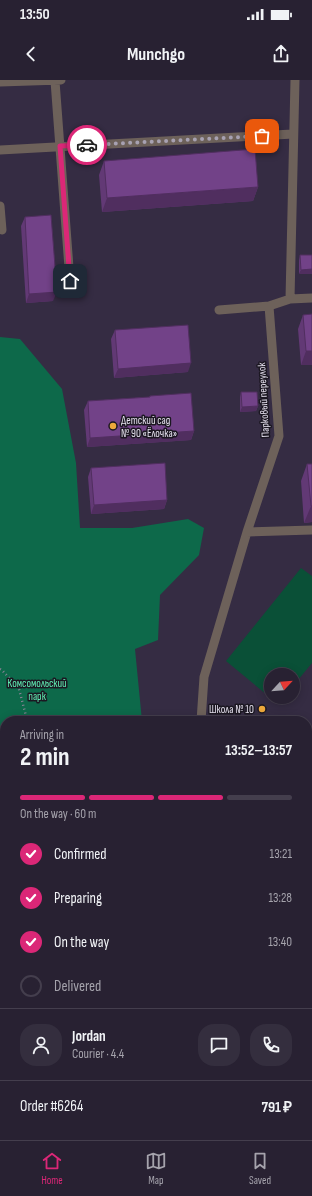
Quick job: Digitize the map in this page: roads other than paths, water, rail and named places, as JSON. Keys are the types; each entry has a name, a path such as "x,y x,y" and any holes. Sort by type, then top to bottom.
{"lane":[{"path":"0,82 58,80 60,146 70,281"},
{"path":"290,298 295,80"},
{"path":"0,150 293,134"},
{"path":"0,206 2,230"},
{"path":"219,310 269,306 290,298 312,298"},
{"name":"Парковый переулок","path":"201,716 204,677 246,532 279,436 269,306"},
{"path":"246,532 312,530"}],"place":[{"name":"Детский сад № 90 «Ёлочка»","path":"113,426"},
{"name":"Школа № 10","path":"262,709"}],"park label":[{"name":"Комсомольский парк","path":"37,689"}]}
